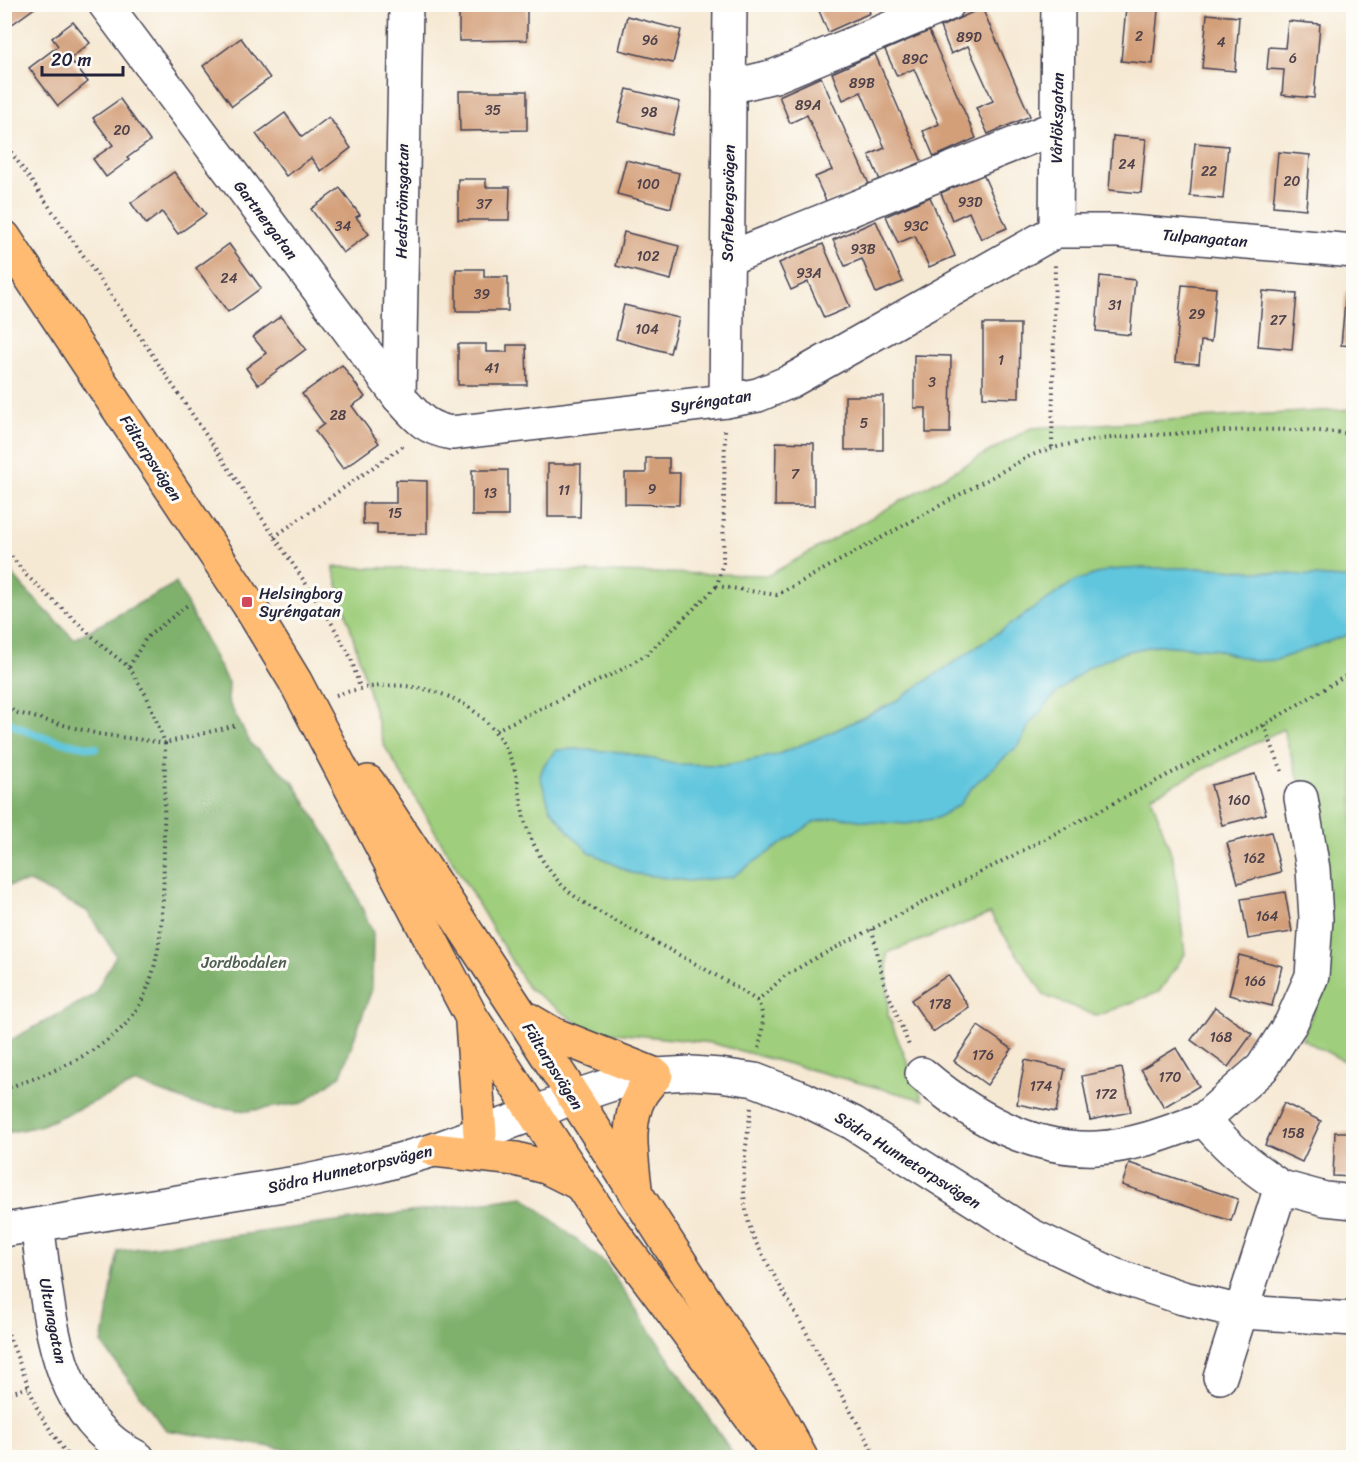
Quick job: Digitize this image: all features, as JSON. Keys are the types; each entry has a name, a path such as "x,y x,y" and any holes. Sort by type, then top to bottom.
{"main road":[{"name":"Fältarpsvägen","path":"4,237 247,602 295,681 472,1018 533,1114 616,1236 781,1458"},
{"name":"Fältarpsvägen","path":"295,681 383,803 772,1405 801,1458"},
{"path":"521,1015 553,1034 656,1075 641,1095 634,1113 631,1141 635,1193"},
{"path":"472,1018 480,1134"},
{"path":"434,1150 516,1159 546,1167 580,1184"}],"street":[{"name":"Gartnergatan","path":"105,4 399,397 429,426"},
{"name":"Hedströmsgatan","path":"399,397 406,4"},
{"name":"Sofiebergsvägen","path":"726,401 729,4"},
{"path":"729,87 775,76 948,4"},
{"name":"Vårlöksgatan","path":"1056,231 1058,4"},
{"path":"727,259 1057,127"},
{"name":"Tulpangatan","path":"1056,231 1118,231 1353,251"},
{"name":"Syréngatan","path":"429,426 452,433 726,401 758,395 789,382 1056,231"},
{"path":"922,1074 967,1110 998,1127 1051,1144 1097,1148 1119,1145 1161,1136 1204,1119 1262,1068 1291,1023 1312,976 1316,920 1313,869 1301,798"},
{"name":"Södra Hunnetorpsvägen","path":"4,1230 302,1182 378,1166 480,1134 573,1097 625,1080 691,1073 754,1080 804,1099 853,1123 1020,1229 1083,1262 1114,1275 1184,1298 1242,1312 1353,1319"},
{"path":"1204,1119 1222,1141 1281,1187 1325,1199 1353,1202"},
{"path":"1220,1377 1281,1187"},
{"name":"Ultunagatan","path":"37,1225 61,1367 76,1400 94,1425 108,1439 138,1458"}],"path":[{"path":"4,142 139,335 327,615 346,649 357,674 360,688"},
{"path":"1052,447 1056,231"},
{"path":"336,696 360,688 386,685 415,686 456,699 476,711 496,730 619,671 647,654 717,586 723,562 726,401"},
{"path":"274,537 429,426"},
{"path":"717,586 777,595 1030,456 1052,447 1123,437 1249,429 1353,434"},
{"path":"4,547 27,576 107,650 129,667 147,697 165,743 161,919 153,970 143,998 126,1023 115,1035 103,1043 49,1074 4,1089"},
{"path":"129,667 146,638 190,603"},
{"path":"757,1001 786,976 1264,725 1353,671"},
{"path":"4,706 18,713 98,734 165,743 237,725"},
{"path":"1264,725 1283,773 1301,798"},
{"path":"872,929 884,983 922,1074"},
{"path":"4,1323 28,1388 51,1433 69,1458"},
{"path":"4,1394 28,1388"}],"green space":[{"path":"1353,409 1353,1066 1302,1039 1315,1006 1316,835 1283,729 1151,796 1174,862 1185,954 1159,992 1097,1016 1045,996 990,914 887,953 888,1015 923,1100 711,1043 587,1030 527,987 384,745 333,567 769,575 1031,428"},
{"name":"Jordbodalen","path":"4,564 74,639 176,583 229,685 228,701 251,744 293,782 338,854 373,933 372,989 341,1075 303,1103 247,1111 195,1104 136,1083 40,1126 5,1133 5,1043 94,995 116,955 87,911 29,882 5,886"},
{"path":"524,1197 606,1264 735,1457 334,1457 166,1430 102,1344 118,1251"}],"water":[{"path":"1211,568 1353,579 1353,633 1276,660 1253,661 1214,649 1157,645 1121,653 1089,667 1056,694 1030,724 1020,744 973,786 959,805 937,818 907,824 838,817 814,822 732,877 688,881 631,873 588,851 550,808 540,776 544,765 557,750 621,752 675,764 726,765 776,755 830,733 893,703 1075,581 1109,570"}],"building":[{"path":"4,4 40,4 4,30"},
{"path":"459,4 527,7 527,40 459,41"},
{"path":"819,4 867,4 870,13 828,32 817,6"},
{"path":"1126,7 1158,10 1153,64 1121,61"},
{"path":"982,8 1030,116 988,134 976,108 993,101 968,46 951,54 940,27"},
{"path":"1207,14 1239,17 1235,71 1202,68"},
{"path":"627,16 681,30 673,63 619,50"},
{"path":"1288,21 1320,24 1314,98 1282,95 1284,70 1267,69 1269,47 1285,48"},
{"path":"73,22 90,43 70,59 88,82 58,106 29,68 58,46 52,38"},
{"path":"929,31 976,138 934,157 923,131 939,124 914,69 897,76 885,50"},
{"path":"241,38 270,78 232,106 203,66"},
{"path":"875,54 922,162 880,180 869,155 885,148 861,92 843,100 832,73"},
{"path":"821,77 869,184 827,203 815,177 832,170 807,115 790,123 779,96"},
{"path":"627,89 680,102 672,135 618,122"},
{"path":"459,91 527,91 527,130 460,131"},
{"path":"120,99 150,141 106,177 93,159 113,145 93,118"},
{"path":"285,113 302,137 329,117 351,148 321,171 311,158 286,176 256,134"},
{"path":"1113,136 1146,139 1141,193 1109,190"},
{"path":"1195,143 1228,146 1223,199 1190,196"},
{"path":"1278,152 1310,155 1306,209 1273,206"},
{"path":"626,160 679,173 671,208 617,194"},
{"path":"174,172 206,214 178,234 162,212 146,224 131,203"},
{"path":"983,174 1007,228 981,239 969,212 952,220 941,193"},
{"path":"458,179 486,179 486,187 510,187 509,220 458,220"},
{"path":"340,188 360,215 356,217 369,234 343,253 311,209"},
{"path":"930,197 955,256 929,267 915,236 898,243 886,216"},
{"path":"876,221 903,282 876,293 862,259 845,266 833,240"},
{"path":"624,232 679,246 671,280 616,266"},
{"path":"229,244 261,288 228,312 196,268"},
{"path":"823,244 850,307 824,318 808,282 791,290 779,263"},
{"path":"456,269 484,269 484,277 508,277 508,311 456,311"},
{"path":"1100,276 1135,280 1130,335 1096,331"},
{"path":"1182,285 1216,288 1211,342 1201,341 1199,364 1175,362"},
{"path":"1263,291 1297,294 1292,349 1258,346"},
{"path":"1346,291 1354,292 1354,346 1341,345"},
{"path":"624,305 679,318 670,353 616,339"},
{"path":"281,316 306,349 258,385 246,368 266,353 253,337"},
{"path":"983,324 1020,324 1019,398 983,397"},
{"path":"458,344 486,344 486,352 507,352 507,345 526,345 527,385 458,385"},
{"path":"914,355 951,356 950,433 926,433 926,408 914,408"},
{"path":"342,365 365,397 352,406 379,443 343,469 315,431 324,424 302,394"},
{"path":"845,396 883,396 883,450 845,450"},
{"path":"776,442 814,443 814,506 775,506"},
{"path":"646,458 669,458 669,473 680,473 679,505 625,504 625,473 646,473"},
{"path":"548,464 581,464 580,517 548,517"},
{"path":"472,470 508,470 508,516 472,516"},
{"path":"396,480 427,481 427,534 377,534 377,524 363,524 363,503 396,503"},
{"path":"1255,774 1266,814 1222,825 1211,785"},
{"path":"1271,832 1281,872 1238,883 1227,843"},
{"path":"1285,892 1292,932 1248,939 1241,899"},
{"path":"1239,955 1282,966 1272,1006 1229,995"},
{"path":"948,975 969,1007 933,1032 911,1000"},
{"path":"1215,1007 1252,1034 1228,1067 1191,1040"},
{"path":"978,1026 1012,1049 987,1085 954,1061"},
{"path":"1176,1048 1199,1086 1164,1107 1141,1069"},
{"path":"1025,1060 1065,1069 1056,1112 1017,1104"},
{"path":"1122,1068 1131,1112 1090,1120 1082,1076"},
{"path":"1284,1103 1321,1121 1302,1162 1265,1145"},
{"path":"1335,1132 1354,1132 1354,1177 1333,1176"},
{"path":"1129,1163 1238,1199 1231,1221 1122,1185"}],"waterway":[{"path":"4,720 49,738 96,748"}],"place":[{"name":"Helsingborg Syréngatan","path":"247,602"}]}
